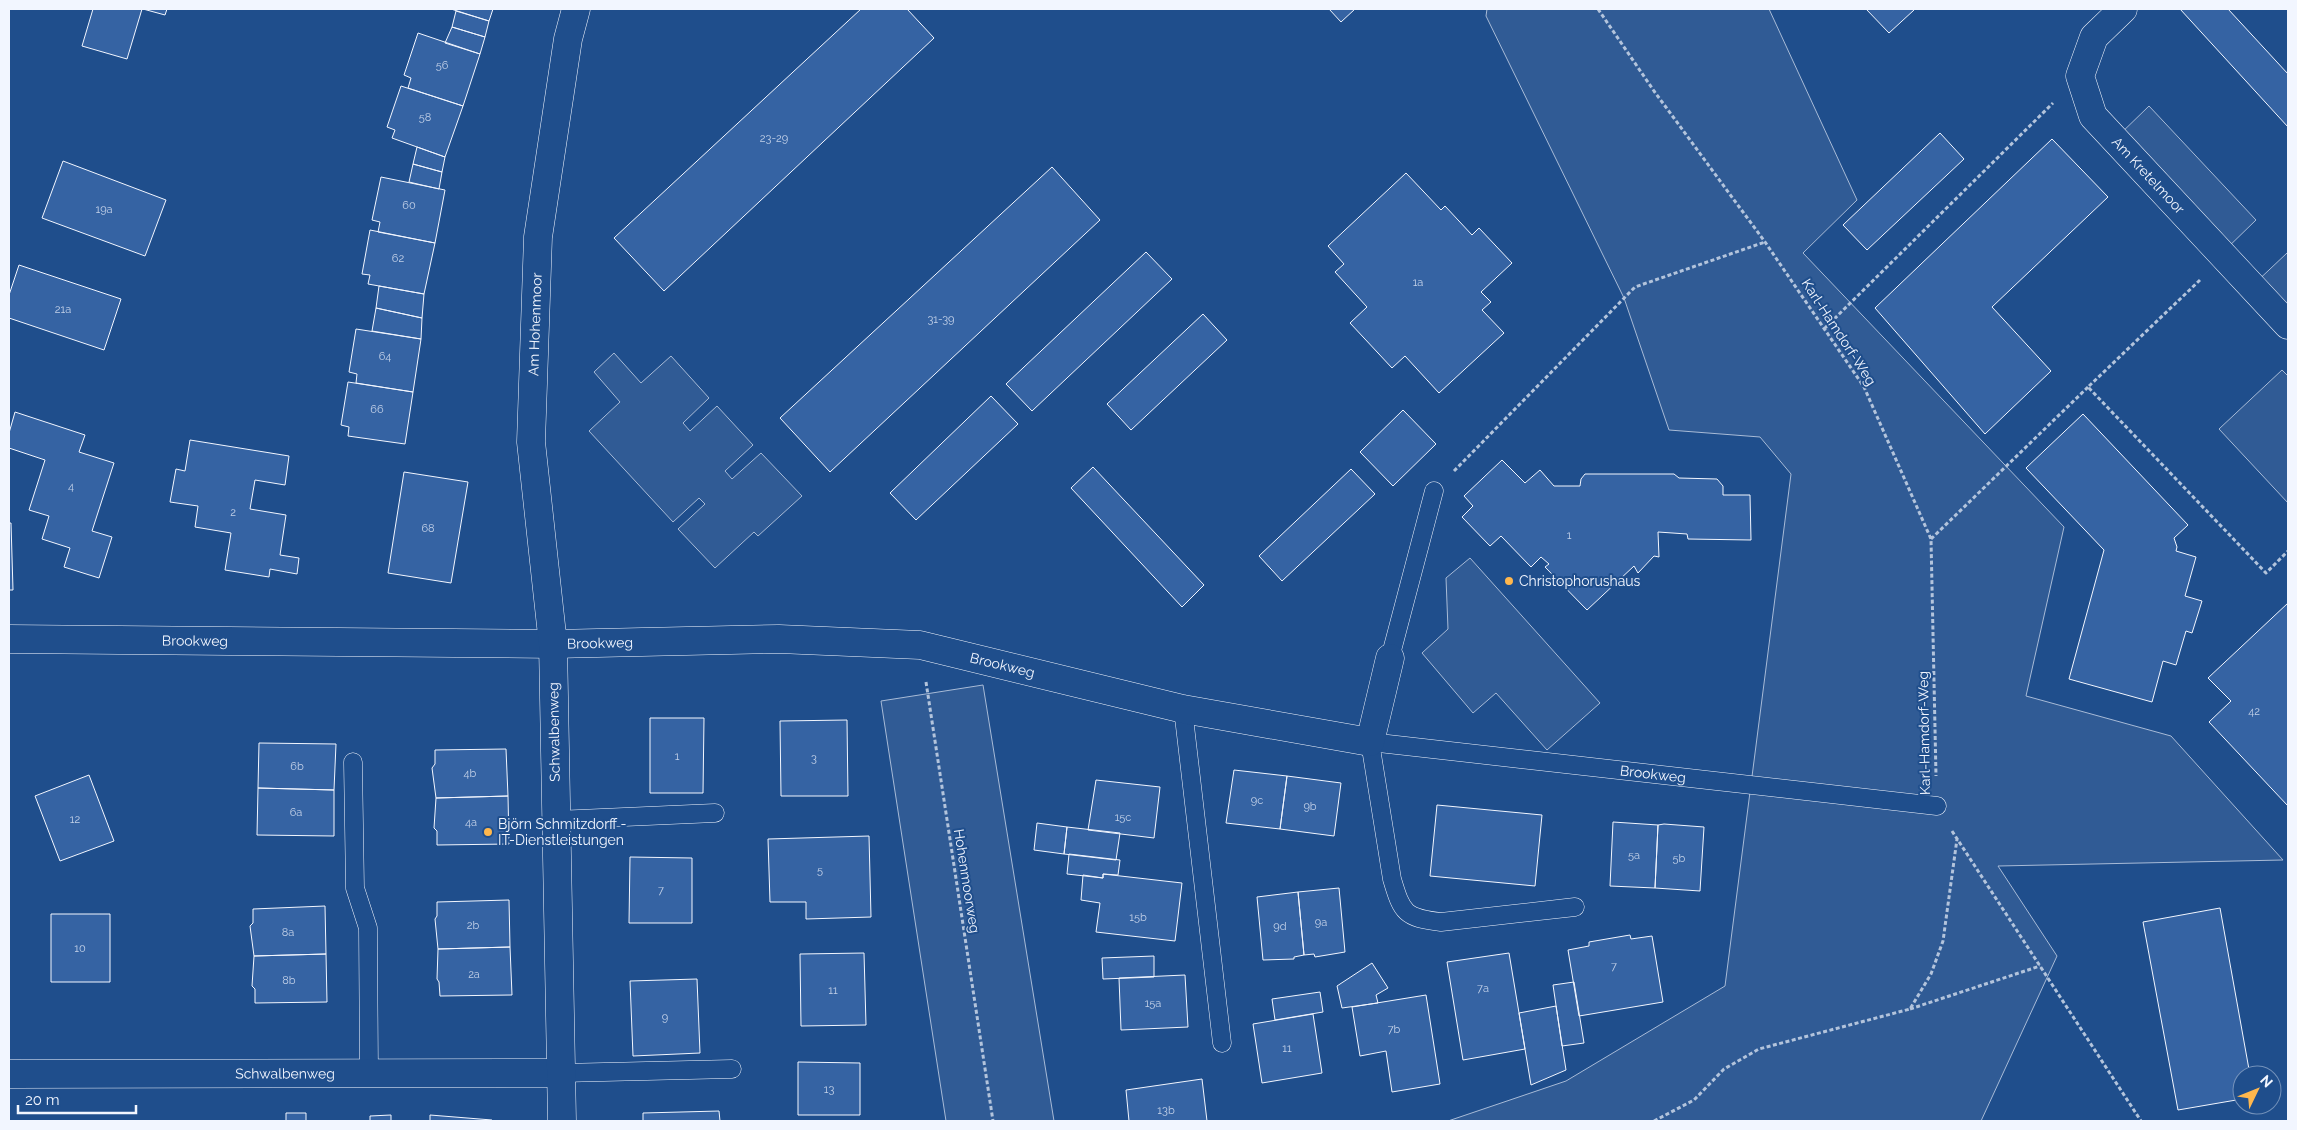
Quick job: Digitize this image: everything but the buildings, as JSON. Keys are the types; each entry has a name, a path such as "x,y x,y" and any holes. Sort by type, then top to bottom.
{"street":[{"name":"Am Hohenmoor","path":"553,644 532,442 538,237 568,40 576,9"},
{"path":"2080,76 2094,37 2123,9"},
{"name":"Am Kretelmoor","path":"2080,76 2093,116 2288,325"},
{"name":"Brookweg","path":"9,639 553,644 779,639 920,645 1183,709 1370,742"},
{"name":"Schwalbenweg","path":"553,644 562,1121"},
{"path":"1370,742 1390,658"},
{"name":"Schwalbenweg","path":"9,1074 561,1073"}],"lane":[{"path":"1390,658 1434,491"},
{"path":"1183,709 1222,1043"},
{"path":"1370,742 1392,879 1398,900 1406,913 1424,920 1441,922 1575,907"},
{"name":"Brookweg","path":"1370,742 1937,806"},
{"path":"353,762 355,888 368,928 369,1073"},
{"path":"556,820 715,813"},
{"name":"Schwalbenweg","path":"561,1073 732,1069"}],"path":[{"name":"Karl-Hamdorf-Weg","path":"1598,9 1654,91 1765,242 1864,387 1931,539 1937,806"},
{"path":"1825,328 2080,76"},
{"path":"1434,491 1635,287 1765,242"},
{"path":"1931,539 2224,257"},
{"path":"2088,388 2266,573 2288,551"},
{"name":"Hohenmoorweg","path":"920,645 993,1121"},
{"path":"1937,806 2141,1121"},
{"path":"1910,1009 1931,974 1943,941 1957,838"},
{"path":"1654,1121 1694,1100 1724,1069 1759,1049 1910,1009 2040,966"}],"shaded area":[{"path":"1487,9 1769,9 1857,200 1803,253 2064,527 2026,696 2171,736 2283,860 1998,866 2057,956 1981,1121 1448,1121 1566,1081 1725,986 1791,474 1760,437 1669,430 1624,298 1486,16"},
{"path":"2149,106 2256,220 2221,254 2115,139"},
{"path":"2288,254 2288,325 2252,286"},
{"path":"614,353 641,383 671,356 709,398 683,423 690,431 717,406 753,445 725,471 732,479 761,453 802,496 758,536 754,532 715,568 678,529 705,504 699,498 673,522 589,431 620,402 594,372"},
{"path":"2282,370 2288,376 2288,503 2219,429"},
{"path":"1470,558 1600,703 1547,750 1496,693 1473,713 1422,653 1448,629 1446,578"},
{"path":"983,685 1054,1121 946,1121 881,701"}],"place":[{"name":"Christophorushaus","path":"1509,581"},
{"name":"Björn Schmitzdorff - IT-Dienstleistungen","path":"488,832"}]}
